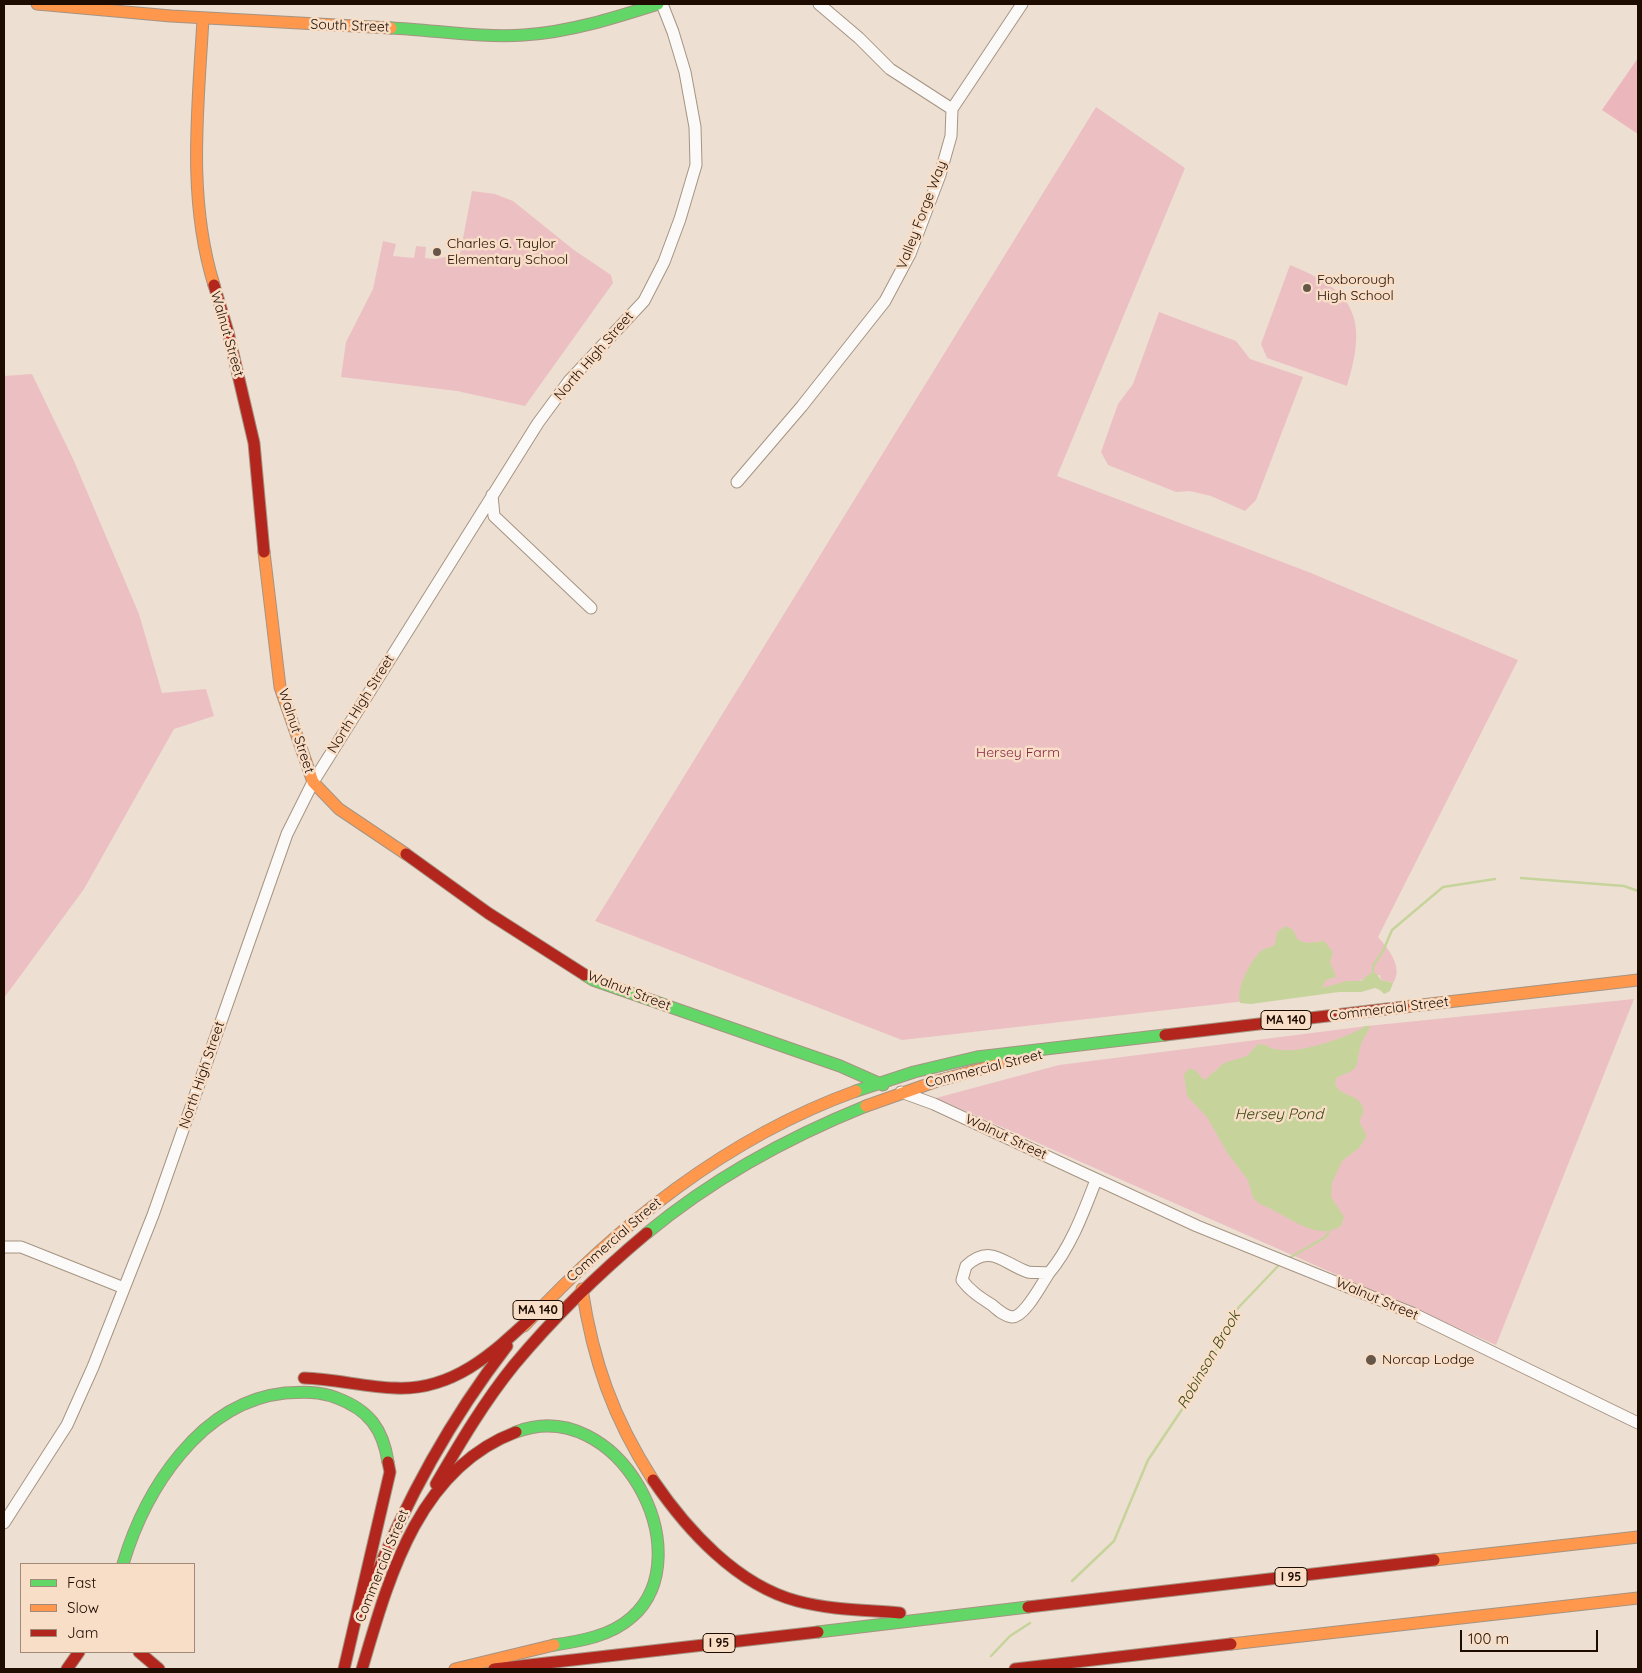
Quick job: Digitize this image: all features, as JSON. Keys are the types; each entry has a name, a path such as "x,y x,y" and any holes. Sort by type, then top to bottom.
{"main road":[{"name":"South Street","path":"38,4 203,19 396,28 467,34 539,34 606,21 660,4"},
{"name":"Walnut Street","path":"203,19 195,167 198,216 210,274 228,332 254,443 269,603 280,687 313,782 339,809 430,870 488,912 593,980 840,1066 899,1092"},
{"name":"Commercial Street","path":"345,1669 381,1560 417,1483 470,1396 533,1316 605,1244 685,1181 772,1129 818,1107 877,1083 977,1057 1638,980"},
{"name":"Commercial Street","path":"362,1669 391,1582 425,1505 462,1439 500,1384 536,1338 582,1289 645,1233 713,1184 786,1143 899,1092 938,1079 1079,1045"},
{"path":"582,1289 586,1325 596,1365 618,1422 660,1491 711,1548 755,1583 799,1602 837,1610 945,1617"},
{"path":"295,1378 316,1378 396,1388 438,1383 479,1365 533,1316"},
{"path":"123,1563 138,1522 160,1482 186,1449 223,1416 253,1400 280,1393 314,1392 345,1399 364,1412 379,1430 386,1446 390,1472 345,1669"},
{"path":"425,1505 458,1466 488,1442 528,1428 561,1427 594,1438 620,1460 644,1495 655,1528 657,1557 653,1583 640,1608 623,1624 598,1635 455,1669"},
{"name":"I 95","path":"494,1669 1638,1537"},
{"path":"1015,1669 1638,1598"},
{"path":"67,1669 78,1653"},
{"path":"140,1653 159,1669"}],"street":[{"name":"North High Street","path":"4,1523 67,1425 153,1215 287,834 313,782 492,495 569,381 644,301 664,262 680,219 696,165 695,126 685,72 673,32 660,4"},
{"path":"819,4 859,38 890,69 952,109 1022,4"},
{"name":"Valley Forge Way","path":"737,482 802,406 885,301 910,254 940,175 951,136 952,109"},
{"path":"492,495 494,516 591,608"},
{"name":"Walnut Street","path":"899,1092 934,1104 1197,1226 1412,1313 1638,1423"},
{"path":"1048,1272 1029,1272 1000,1257 982,1256 966,1266 962,1280 967,1288 1005,1315 1014,1317 1021,1314 1048,1272 1061,1256 1083,1212 1096,1180"},
{"path":"4,1247 21,1247 124,1288"}],"green space":[{"name":"Hersey Farm","path":"1096,107 1185,168 1057,476 1311,573 1518,660 1378,937 1390,952 1396,965 1396,977 1393,983 1381,980 1380,975 1375,975 1361,980 1352,989 902,1040 595,921"},
{"path":"472,191 495,194 513,201 574,250 611,275 613,283 525,406 457,391 341,377 346,342 373,289 383,241 396,244 393,256 414,258 416,246 426,247 425,258 435,259 460,254"},
{"path":"1290,265 1330,285 1343,297 1351,310 1356,325 1356,342 1347,386 1267,358 1261,344"},
{"path":"1159,312 1236,341 1250,359 1303,377 1256,500 1245,511 1211,496 1190,491 1176,492 1108,465 1101,452 1118,404 1133,384"},
{"path":"32,374 74,461 139,614 162,693 206,689 214,716 174,729 84,889 4,998 4,376"},
{"path":"1634,999 1496,1345 936,1098 1059,1065 1367,1026"}],"shaded area":[{"path":"1638,58 1638,134 1602,110"}],"water":[{"path":"1286,926 1293,930 1298,940 1307,943 1324,941 1333,952 1330,962 1336,977 1326,980 1322,988 1347,981 1361,981 1369,974 1376,973 1381,980 1393,983 1390,991 1384,994 1375,988 1361,992 1339,992 1251,1004 1240,1003 1240,990 1248,968 1261,951 1275,944 1277,932"},
{"name":"Hersey Pond","path":"1365,1026 1370,1026 1361,1044 1356,1066 1350,1072 1337,1077 1335,1084 1341,1092 1361,1103 1363,1114 1360,1123 1366,1137 1359,1148 1342,1161 1332,1183 1331,1197 1344,1217 1341,1226 1321,1231 1311,1229 1260,1204 1253,1198 1248,1180 1228,1154 1207,1117 1187,1096 1184,1074 1190,1068 1196,1071 1203,1079 1206,1079 1224,1063 1247,1056 1257,1045 1262,1044 1281,1050 1294,1050 1339,1039"}],"waterway":[{"name":"Robinson Brook","path":"1521,878 1624,886 1638,891"},
{"name":"Robinson Brook","path":"1373,976 1373,966 1383,951 1392,930 1443,887 1495,879"},
{"name":"Robinson Brook","path":"1289,1258 1324,1238 1328,1234 1328,1228"},
{"name":"Robinson Brook","path":"1072,1581 1114,1541 1148,1460 1195,1390 1238,1308 1280,1264"},
{"name":"Robinson Brook","path":"991,1656 1010,1636 1030,1623"}],"traffic: fast":[{"path":"391,28 474,35 524,35 575,28 658,4"},
{"path":"585,975 593,980 840,1066 883,1085"},
{"path":"856,1091 914,1072 977,1057 1165,1035"},
{"path":"647,1233 697,1195 752,1161 808,1131 866,1106"},
{"path":"123,1563 146,1507 180,1454 202,1432 227,1413 255,1400 285,1393 311,1392 331,1396 348,1403 358,1408 373,1422 386,1450 388,1462"},
{"path":"516,1432 553,1426 587,1436 616,1457 639,1486 653,1520 658,1556 652,1589 632,1617 615,1629 595,1637 554,1645"},
{"path":"818,1632 1028,1607"}],"traffic: slow":[{"path":"37,4 171,16 391,28"},
{"path":"203,19 197,119 197,186 200,219 214,285"},
{"path":"264,552 280,687 313,782 339,809 406,854"},
{"path":"1404,1007 1638,980"},
{"path":"866,1106 937,1081 999,1064"},
{"path":"524,1326 597,1253 676,1188 762,1133 808,1110 856,1091"},
{"path":"582,1289 592,1340 607,1388 627,1434 653,1480"},
{"path":"1434,1560 1638,1537"},
{"path":"1231,1644 1638,1598"},
{"path":"455,1669 554,1645"}],"traffic: jam":[{"path":"214,285 228,332 254,443 264,552"},
{"path":"406,854 488,913 585,975"},
{"path":"1165,1035 1404,1007"},
{"path":"436,1484 482,1408 514,1365 577,1296 647,1233"},
{"path":"304,1378 395,1388 416,1387 435,1383 471,1367 503,1343 533,1316"},
{"path":"370,1590 398,1525 430,1463 466,1403 507,1346"},
{"path":"362,1669 397,1563 412,1530 431,1499 454,1472 482,1449 516,1432"},
{"path":"344,1669 390,1472 388,1462"},
{"path":"653,1480 681,1518 698,1536 734,1569 754,1582 775,1593 810,1604 900,1613"},
{"path":"1028,1607 1434,1560"},
{"path":"494,1669 818,1632"},
{"path":"1015,1669 1231,1644"},
{"path":"67,1669 78,1653"},
{"path":"140,1653 159,1669"}],"place":[{"name":"Charles G. Taylor Elementary School","path":"437,252"},
{"name":"Foxborough High School","path":"1307,288"},
{"name":"Norcap Lodge","path":"1371,1360"}]}
